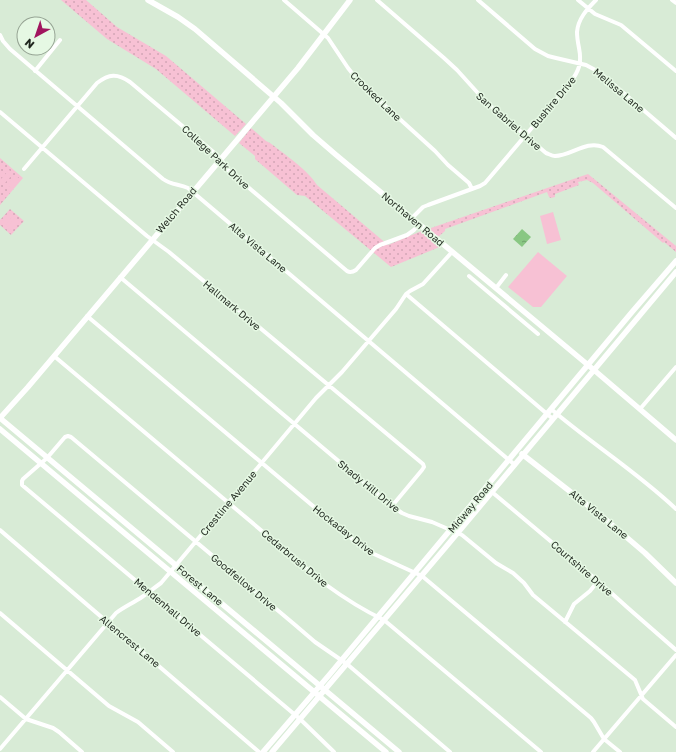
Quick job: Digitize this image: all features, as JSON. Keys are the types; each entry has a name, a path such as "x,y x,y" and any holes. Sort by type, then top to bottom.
{"main road":[{"name":"Northaven Road","path":"148,0 187,22 273,96 335,154 676,440"},
{"name":"Welch Road","path":"0,418 305,59 350,0"},
{"name":"Midway Road","path":"263,752 317,694 341,660 676,261"},
{"name":"Midway Road","path":"322,688 347,664 422,576 676,272"},
{"name":"Forest Lane","path":"0,418 399,752"},
{"name":"Forest Lane","path":"0,429 386,752"},
{"name":"Alta Vista Lane","path":"517,450 604,518 645,553 676,583"},
{"name":"Midway Road","path":"272,752 298,716"}],"street":[{"name":"Crooked Lane","path":"284,0 328,38 360,83 469,183 472,189"},
{"name":"San Gabriel Drive","path":"377,0 457,70 486,102 546,153 556,156 591,145 603,147 676,208"},
{"name":"Melissa Lane","path":"478,0 535,49 548,56 586,64 599,72 676,138"},
{"path":"578,0 595,14 621,25 676,71"},
{"name":"Bushire Drive","path":"412,218 423,207 480,186 525,136 579,70 581,55 577,33 578,28 582,18 596,0"},
{"path":"672,0 676,4"},
{"name":"Alta Vista Lane","path":"0,35 10,49 163,179 172,184 184,186 192,192 515,465"},
{"path":"35,71 60,40"},
{"name":"College Park Drive","path":"24,169 97,83 108,77 115,76 122,77 136,87 220,159 228,170 346,271 354,272 371,252 380,245 407,235 419,224"},
{"name":"Hallmark Drive","path":"0,112 151,240 169,252 423,464 424,467 422,470 392,506"},
{"name":"Crestline Avenue","path":"0,749 107,622 116,613 140,599 161,583 316,398 342,372 369,341 406,294 423,284 452,252"},
{"path":"496,288 506,275"},
{"path":"469,276 538,334"},
{"name":"Shady Hill Drive","path":"120,277 392,506 409,516 432,522 462,534 500,567 513,573 524,583 533,595 635,680 643,699 676,727"},
{"path":"479,284 484,279"},
{"path":"406,294 553,419"},
{"name":"Hockaday Drive","path":"87,316 357,543 374,554 422,576 594,722 604,739 620,752"},
{"path":"524,322 530,316"},
{"name":"Cedarbrush Drive","path":"54,356 325,584 351,602 384,620 541,752"},
{"path":"640,409 676,367"},
{"path":"552,409 630,470 676,509"},
{"name":"Goodfellow Drive","path":"41,463 65,437 71,437 294,624 347,664 450,752"},
{"name":"Mendenhall Drive","path":"41,463 23,479 22,484 298,716 334,752"},
{"name":"Courtshire Drive","path":"486,487 598,581 676,650"},
{"name":"Allencrest Lane","path":"0,530 259,752"},
{"path":"565,622 574,604 590,591 598,581"},
{"path":"0,613 109,706 138,722 173,752"},
{"path":"593,752 676,656"},
{"path":"0,697 26,719 53,728 82,752"}],"shaded area":[{"path":"61,0 86,0 117,27 166,56 246,124 235,136 156,69 107,39"},
{"path":"251,128 302,168 317,185 388,245 424,230 442,246 391,267 305,196 297,195 255,159 255,156 239,143"},
{"path":"0,158 23,178 0,205"},
{"path":"9,170 13,174 5,183 1,179"},
{"path":"588,174 676,246 676,252 664,242 663,243 593,183 587,180 578,182 579,185 555,194 555,197 549,197 547,192 445,229 445,231 438,237 428,229"},
{"path":"15,175 20,179 12,189 7,185"},
{"path":"10,209 24,221 11,235 0,225 0,220"},
{"path":"9,212 13,216 5,226 1,222"},
{"path":"553,212 561,240 547,244 540,216"},
{"path":"15,218 20,222 12,231 7,227"},
{"path":"538,252 567,276 541,307 533,307 508,287"}],"water":[{"path":"522,229 531,237 522,247 513,239"}]}
